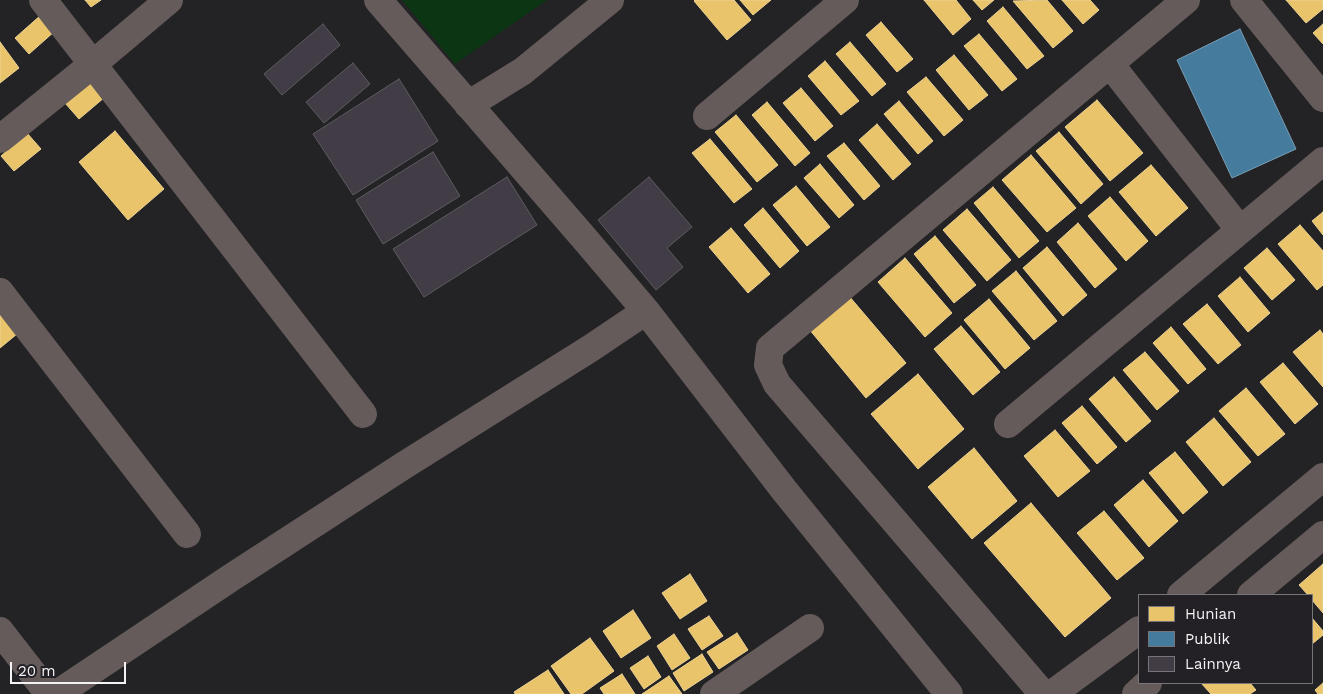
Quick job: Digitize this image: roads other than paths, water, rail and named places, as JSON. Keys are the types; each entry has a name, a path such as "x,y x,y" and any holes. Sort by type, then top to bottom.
{"street":[{"path":"43,0 364,414"},
{"path":"0,139 169,0"},
{"path":"378,0 646,311 779,483 949,694"},
{"path":"468,105 523,71 610,0"},
{"path":"707,116 845,0"},
{"path":"1043,694 777,384 768,365 770,348 1186,0"},
{"path":"1244,0 1323,98"},
{"path":"1110,64 1240,230"},
{"path":"1008,424 1323,161"},
{"path":"0,292 186,534"},
{"path":"57,694 232,577 403,466 592,348 646,311"},
{"path":"1182,594 1323,476"},
{"path":"1252,594 1323,535"},
{"path":"714,694 810,628"},
{"path":"0,631 49,694"},
{"path":"1052,694 1135,643"},
{"path":"1136,694 1147,684"}]}
